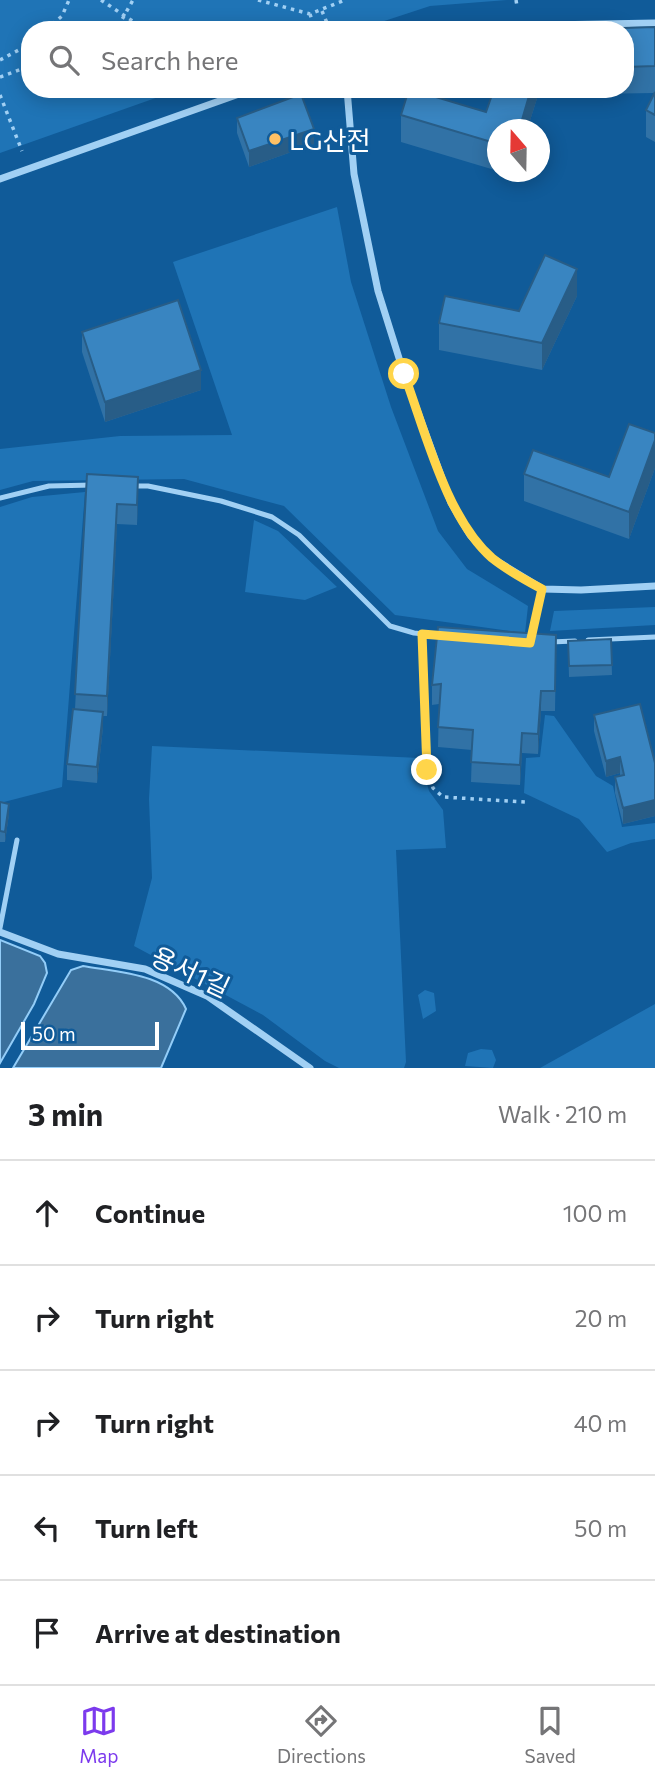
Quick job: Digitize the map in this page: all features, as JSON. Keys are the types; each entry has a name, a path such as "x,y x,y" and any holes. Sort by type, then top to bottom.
{"street":[{"path":"634,23 655,23"},
{"path":"0,179 228,98"},
{"path":"347,98 355,174 378,291 404,374 451,503 470,535 492,558 542,589 655,586"},
{"name":"용서1길","path":"0,930 58,954 145,969 207,996 310,1068"}],"lane":[{"path":"0,498 49,486 100,485"},
{"path":"124,485 148,486 220,501 272,517 299,535 390,626 422,634 449,636"},
{"path":"542,589 530,643 655,637"},
{"path":"0,930 17,839"}],"path":[{"path":"56,21 62,16 69,0"},
{"path":"102,0 132,21"},
{"path":"121,21 132,0"},
{"path":"258,0 310,14 345,0"},
{"path":"516,0 517,6"},
{"path":"323,11 327,21"},
{"path":"310,14 312,21"},
{"path":"0,60 21,49"},
{"path":"0,78 21,70"},
{"path":"0,95 22,151"},
{"path":"422,634 427,770 433,788 443,797 525,802"}],"shaded area":[{"path":"0,0 507,0 430,6 384,21 21,21 21,98 156,98 0,153"},
{"path":"337,207 351,282 391,407 438,531 467,569 528,606 525,633 395,615 284,506 184,479 33,481 0,490 0,449 120,436 232,435 173,262"},
{"path":"85,492 62,787 0,803 0,507 32,497"},
{"path":"254,520 278,531 337,587 305,600 245,592"},
{"path":"655,607 655,625 550,631 554,611"},
{"path":"545,715 554,716 596,776 613,786 622,827 655,823 655,839 631,843 607,852 579,819 524,793 526,758 540,757"},
{"path":"152,746 420,758 429,791 443,810 446,848 396,850 406,1062 404,1068 339,1068 325,1061 263,1015 134,946 152,878 149,799"},
{"path":"0,940 40,956 47,973 34,1004 0,1063"},
{"path":"83,966 141,976 168,988 178,997 186,1009 161,1068 13,1068 71,970"},
{"path":"425,990 434,993 436,1011 423,1019 418,995"},
{"path":"655,1004 655,1068 540,1068"},
{"path":"481,1049 492,1050 496,1060 493,1068 465,1066 468,1053"}],"building":[{"path":"655,27 655,66 634,67 634,28"},
{"path":"655,92 655,115 646,110"},
{"path":"290,98 302,98 314,129 249,151 237,118"},
{"path":"406,98 439,98 486,112 491,98 528,98 522,119 487,119 487,141 401,115"},
{"path":"545,255 577,269 542,343 439,323 445,296 519,311"},
{"path":"178,300 201,370 105,402 82,332"},
{"path":"629,424 655,433 655,440 629,512 524,474 533,450 609,477"},
{"path":"87,474 138,477 137,505 117,504 107,696 75,694"},
{"path":"438,627 556,635 555,691 541,691 538,734 522,733 520,765 471,762 473,730 438,727 441,684 432,685"},
{"path":"611,639 612,665 569,666 568,641"},
{"path":"640,704 655,763 655,800 623,808 615,777 624,775 620,757 606,761 594,715"},
{"path":"73,709 103,712 97,767 67,764"},
{"path":"0,802 9,804 5,832 0,831"}],"place":[{"name":"LG산전","path":"275,139"}],"route":[{"path":"404,374 451,503 470,535 492,558 542,589 530,643 422,634 427,770"}]}
